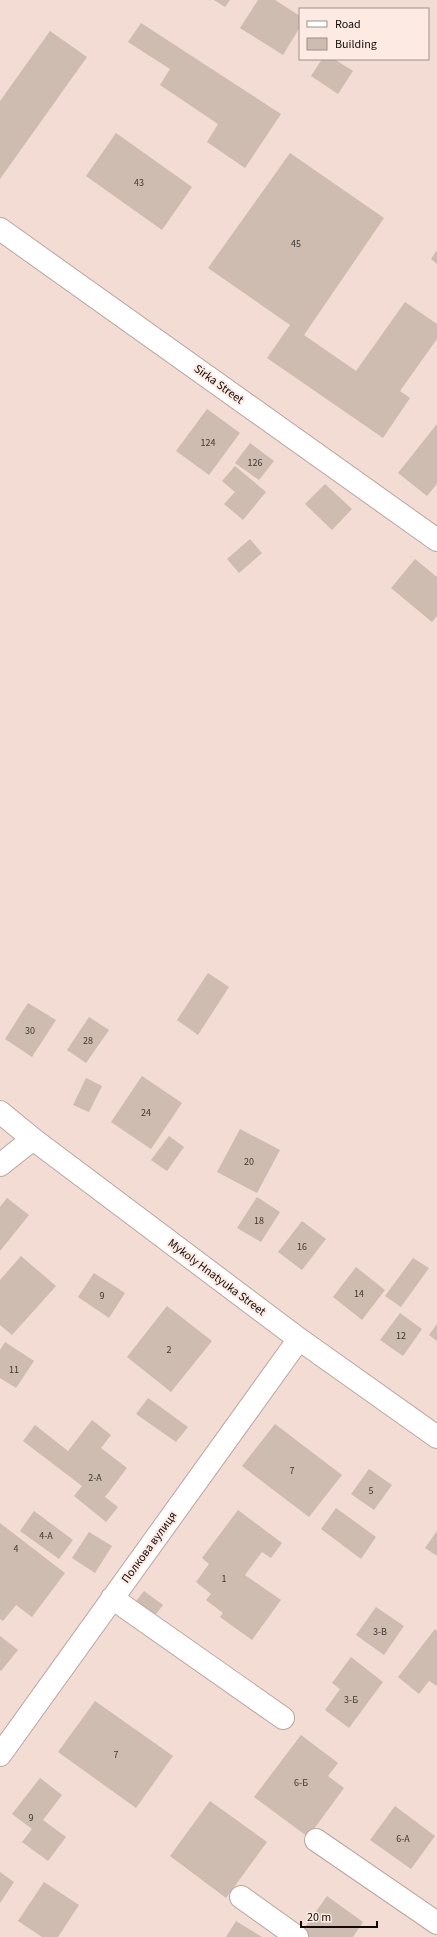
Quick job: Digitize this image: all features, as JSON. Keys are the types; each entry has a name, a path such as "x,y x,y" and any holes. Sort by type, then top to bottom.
{"street":[{"name":"Sirka Street","path":"0,229 437,540"},
{"name":"Mykoly Hnatyuka Street","path":"0,1112 33,1139 299,1339 437,1437"},
{"path":"0,1165 33,1139"},
{"name":"Полкова вулиця","path":"0,1755 299,1339"},
{"path":"112,1598 283,1718"},
{"path":"316,1840 437,1923"},
{"path":"241,1897 297,1937"}],"building":[{"path":"214,0 230,0 225,7"},
{"path":"258,0 275,0 299,15 299,29 283,55 240,28"},
{"path":"141,23 281,114 245,168 207,142 218,124 160,85 170,69 128,42"},
{"path":"50,31 87,57 0,179 0,101"},
{"path":"321,60 336,60 353,71 338,94 311,76"},
{"path":"116,133 192,187 162,230 86,176"},
{"path":"290,153 384,218 304,335 356,371 405,302 437,324 437,339 400,391 410,398 383,438 267,358 290,325 208,268"},
{"path":"437,250 437,264 431,259"},
{"path":"207,409 240,433 209,475 176,451"},
{"path":"437,424 437,484 427,496 398,473"},
{"path":"250,443 274,461 259,480 235,463"},
{"path":"235,466 266,492 243,520 224,504 235,492 222,481"},
{"path":"325,484 352,509 332,530 305,504"},
{"path":"250,539 262,553 239,573 227,559"},
{"path":"415,559 437,577 437,616 432,622 391,588"},
{"path":"208,973 229,987 198,1035 177,1020"},
{"path":"28,1003 56,1020 32,1057 5,1039"},
{"path":"89,1017 109,1030 86,1063 67,1050"},
{"path":"142,1076 182,1103 151,1149 111,1122"},
{"path":"86,1078 102,1086 89,1112 73,1105"},
{"path":"240,1129 280,1150 257,1193 217,1172"},
{"path":"169,1136 184,1147 167,1171 151,1160"},
{"path":"257,1197 280,1212 261,1242 237,1228"},
{"path":"7,1198 29,1215 0,1251 0,1207"},
{"path":"302,1221 326,1239 302,1270 278,1252"},
{"path":"21,1256 56,1286 12,1335 0,1325 0,1280"},
{"path":"413,1258 429,1268 401,1307 385,1296"},
{"path":"356,1267 385,1290 362,1320 333,1297"},
{"path":"94,1273 125,1293 109,1318 78,1297"},
{"path":"167,1306 212,1341 171,1392 127,1357"},
{"path":"400,1313 422,1329 403,1356 380,1340"},
{"path":"437,1324 437,1341 429,1335"},
{"path":"5,1342 34,1361 16,1388 0,1378 0,1350"},
{"path":"148,1398 188,1427 176,1442 136,1414"},
{"path":"92,1420 111,1435 101,1448 127,1468 105,1497 118,1507 106,1522 74,1496 82,1486 23,1441 35,1425 68,1451"},
{"path":"275,1424 342,1475 309,1517 242,1466"},
{"path":"369,1469 392,1485 374,1510 351,1494"},
{"path":"336,1508 376,1537 361,1559 321,1529"},
{"path":"238,1510 282,1543 271,1558 262,1552 245,1575 281,1600 252,1640 220,1617 223,1613 206,1600 211,1594 196,1582 209,1564 202,1558"},
{"path":"34,1511 73,1540 59,1559 20,1531"},
{"path":"0,1523 65,1573 32,1617 16,1605 3,1621 0,1619"},
{"path":"437,1531 437,1556 425,1548"},
{"path":"89,1532 112,1546 95,1573 72,1558"},
{"path":"144,1591 163,1605 152,1619 133,1605"},
{"path":"376,1607 404,1626 384,1655 356,1635"},
{"path":"435,1629 437,1631 437,1686 429,1681 419,1694 398,1677"},
{"path":"0,1636 18,1650 1,1671 0,1670"},
{"path":"351,1657 383,1682 349,1728 325,1710 340,1689 332,1683"},
{"path":"95,1701 173,1756 136,1808 58,1752"},
{"path":"301,1735 338,1763 328,1776 344,1788 308,1837 254,1797"},
{"path":"40,1778 62,1795 43,1820 66,1837 48,1861 22,1842 32,1829 12,1814"},
{"path":"210,1801 267,1842 226,1898 170,1856"},
{"path":"395,1806 435,1836 411,1869 370,1840"},
{"path":"0,1872 14,1882 0,1903"},
{"path":"44,1882 79,1905 58,1937 42,1937 18,1921"},
{"path":"327,1896 363,1922 353,1937 304,1937 300,1934"},
{"path":"236,1921 262,1937 226,1937"}]}
